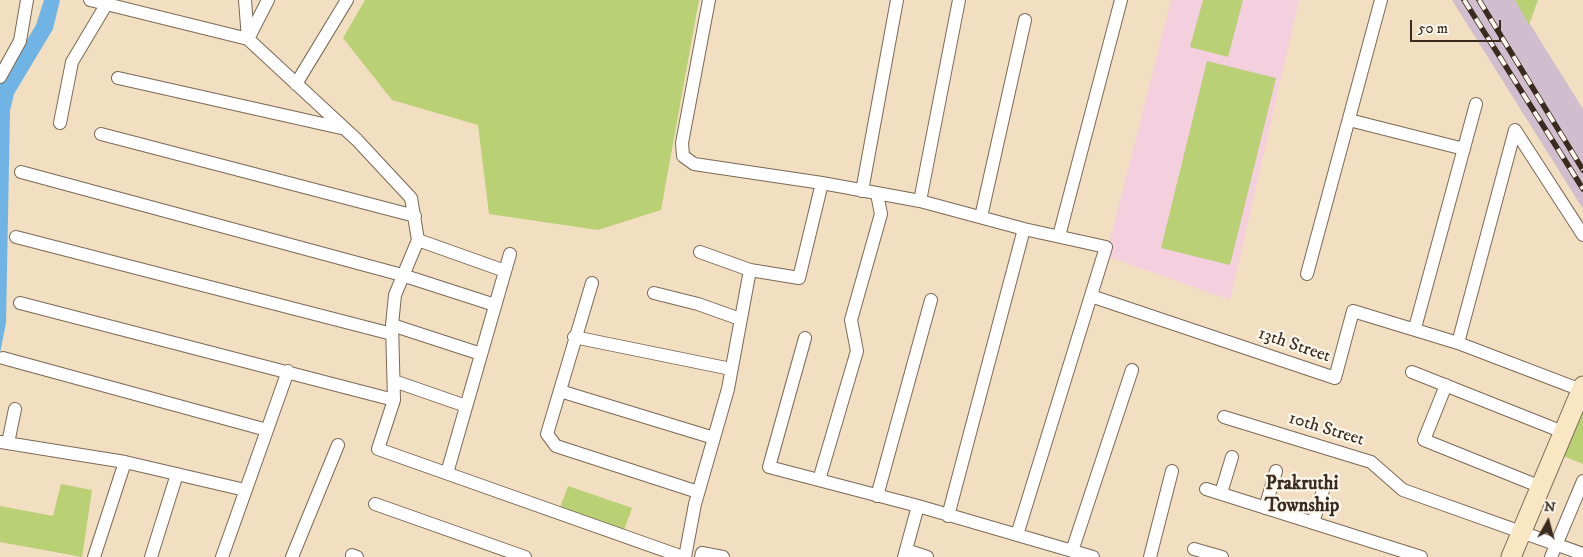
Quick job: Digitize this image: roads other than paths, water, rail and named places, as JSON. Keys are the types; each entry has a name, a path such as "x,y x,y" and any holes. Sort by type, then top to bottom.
{"street":[{"path":"0,77 20,41 27,0"},
{"path":"90,0 248,39 341,128 357,140 411,198 418,240 402,275 396,295 392,329 394,400 378,449 684,557 698,492 731,369 750,270"},
{"path":"245,0 248,39"},
{"path":"248,39 268,0"},
{"path":"296,84 347,0"},
{"path":"708,0 682,143 683,156 694,164 822,182 877,194 920,200 1024,229 1106,246 1017,536"},
{"path":"862,191 897,0"},
{"path":"920,200 959,0"},
{"path":"1059,236 1121,0"},
{"path":"1307,274 1382,0"},
{"path":"60,123 72,62 106,4"},
{"path":"980,217 1025,20"},
{"path":"118,78 341,128"},
{"path":"1415,328 1476,104"},
{"path":"1349,120 1464,149"},
{"path":"1458,343 1515,130 1583,235"},
{"path":"101,134 415,216"},
{"path":"21,172 402,275 495,304"},
{"path":"700,252 750,270 799,278 822,182"},
{"path":"819,480 857,351 852,320 881,214 877,194"},
{"path":"948,516 1024,229"},
{"path":"16,237 392,329 481,354"},
{"path":"418,240 505,271"},
{"path":"447,473 510,254"},
{"path":"592,283 574,337 548,434 556,446 698,492"},
{"path":"654,293 698,304 740,319"},
{"name":"13th Street","path":"1091,296 1335,378 1353,311 1415,328 1582,388"},
{"path":"877,496 931,300"},
{"path":"20,303 394,400"},
{"path":"574,337 731,369"},
{"path":"805,338 768,468 918,506 1093,557"},
{"path":"4,358 267,430"},
{"path":"1072,551 1132,370"},
{"path":"222,557 288,372"},
{"path":"1412,372 1563,432"},
{"path":"394,381 466,406"},
{"path":"1446,386 1424,440 1541,487"},
{"path":"1511,557 1582,388"},
{"path":"560,391 714,438"},
{"path":"15,409 4,442 125,462 245,490"},
{"name":"10th Street","path":"1224,417 1371,462 1403,490 1583,554"},
{"path":"292,557 338,445"},
{"path":"1221,493 1232,457"},
{"path":"94,557 125,462"},
{"path":"1150,557 1172,471"},
{"path":"1266,508 1276,471"},
{"path":"151,557 177,474"},
{"path":"1551,557 1583,481"},
{"path":"1313,523 1324,487"},
{"path":"1206,489 1421,557"},
{"path":"375,504 525,557"},
{"path":"918,506 905,554 927,557"},
{"path":"1194,549 1222,557"},
{"path":"701,557 702,553 723,557"}],"water":[{"path":"44,0 60,0 53,29 14,94 10,111 6,323 0,353 0,84 36,25"}],"railway":[{"path":"1464,0 1583,189"},
{"path":"1479,0 1583,170"}],"district":[{"name":"Prakruthi Township","path":"1302,496"}]}
